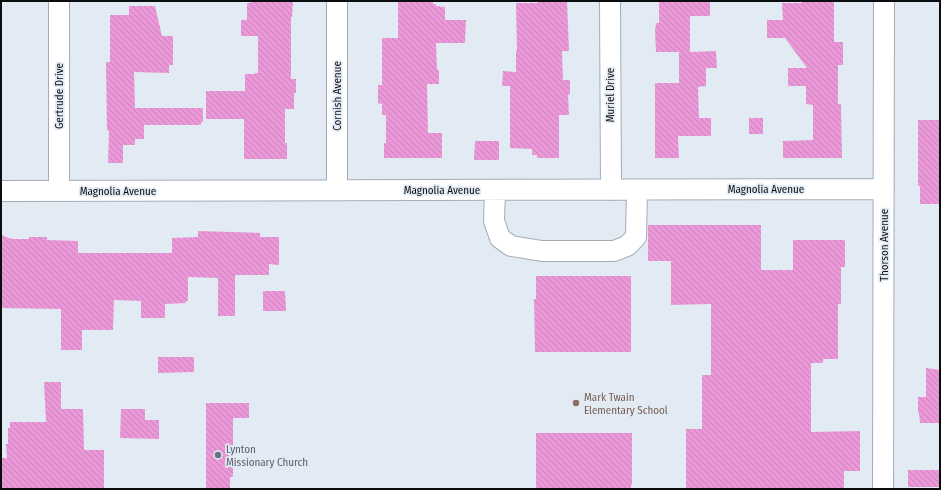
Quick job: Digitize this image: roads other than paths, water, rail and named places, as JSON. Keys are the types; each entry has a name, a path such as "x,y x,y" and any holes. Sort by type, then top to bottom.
{"street":[{"name":"Gertrude Drive","path":"59,1 59,191"},
{"name":"Cornish Avenue","path":"337,1 337,190"},
{"name":"Muriel Drive","path":"610,1 611,190"},
{"name":"Thorson Avenue","path":"883,489 884,1"},
{"name":"Magnolia Avenue","path":"1,191 884,189"},
{"path":"495,190 494,221 500,238 511,246 542,251 614,251 627,246 636,237 637,190"}],"place":[{"name":"Mark Twain Elementary School","path":"576,403"},
{"name":"Lynton Missionary Church","path":"218,455"}]}
